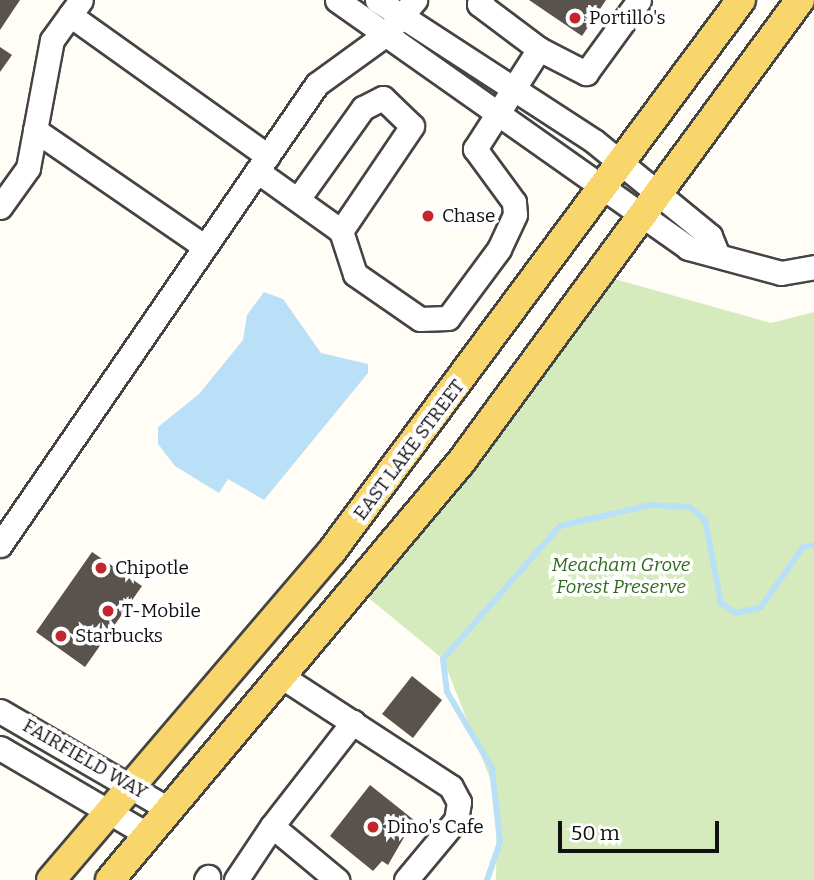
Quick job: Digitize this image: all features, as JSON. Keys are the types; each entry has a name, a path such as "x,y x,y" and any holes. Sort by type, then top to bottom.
{"main road":[{"name":"EAST LAKE STREET","path":"51,880 332,551 622,165 741,0"},
{"path":"110,880 284,677 461,462 651,207 800,0"}],"street":[{"path":"337,0 400,16 495,112 603,189 651,207"},
{"path":"377,0 511,85 622,165 651,207 688,248 716,251 781,273 814,267"},
{"path":"482,0 479,5 539,49 586,73 639,0"},
{"path":"0,207 28,168 52,40 75,8 262,164 298,199 341,231 355,274 420,319 448,318 499,249 515,214 514,202 475,149 511,85 539,49"},
{"path":"0,545 317,84 400,16"},
{"path":"298,199 363,108 383,98 412,126 341,231"},
{"path":"35,130 205,247"},
{"path":"284,677 451,787 459,802 456,820 406,880"},
{"name":"FAIRFIELD WAY","path":"0,711 133,786 170,810"},
{"path":"236,880 272,826 353,722"},
{"name":"FAIRFIELD WAY","path":"0,748 108,814 148,835"},
{"path":"272,826 337,880"}],"green space":[{"name":"Meacham Grove Forest Preserve","path":"611,278 771,323 814,312 814,880 496,880 497,796 443,659 360,591"}],"water":[{"path":"264,292 283,299 321,353 368,364 368,373 264,500 228,479 219,493 175,466 158,444 158,427 199,394 243,340 247,315"}],"building":[{"path":"0,0 20,0 0,30"},
{"name":"Portillo's","path":"529,0 606,0 582,36"},
{"path":"0,47 12,55 0,72"},
{"path":"92,552 142,586 85,667 36,632"},
{"path":"412,676 442,700 413,738 382,714"},
{"name":"Dino's Cafe","path":"370,785 414,820 388,865 382,861 373,871 330,836"}],"waterway":[{"path":"487,880 500,842 492,768 447,692 443,659 560,526 650,505 690,507 705,520 721,603 736,613 761,607 803,547 814,545"}],"place":[{"name":"Portillo's","path":"575,18"},
{"name":"Chase","path":"428,216"},
{"name":"Chipotle","path":"101,568"},
{"name":"T-Mobile","path":"108,611"},
{"name":"Starbucks","path":"61,636"},
{"name":"Dino's Cafe","path":"373,827"}]}
